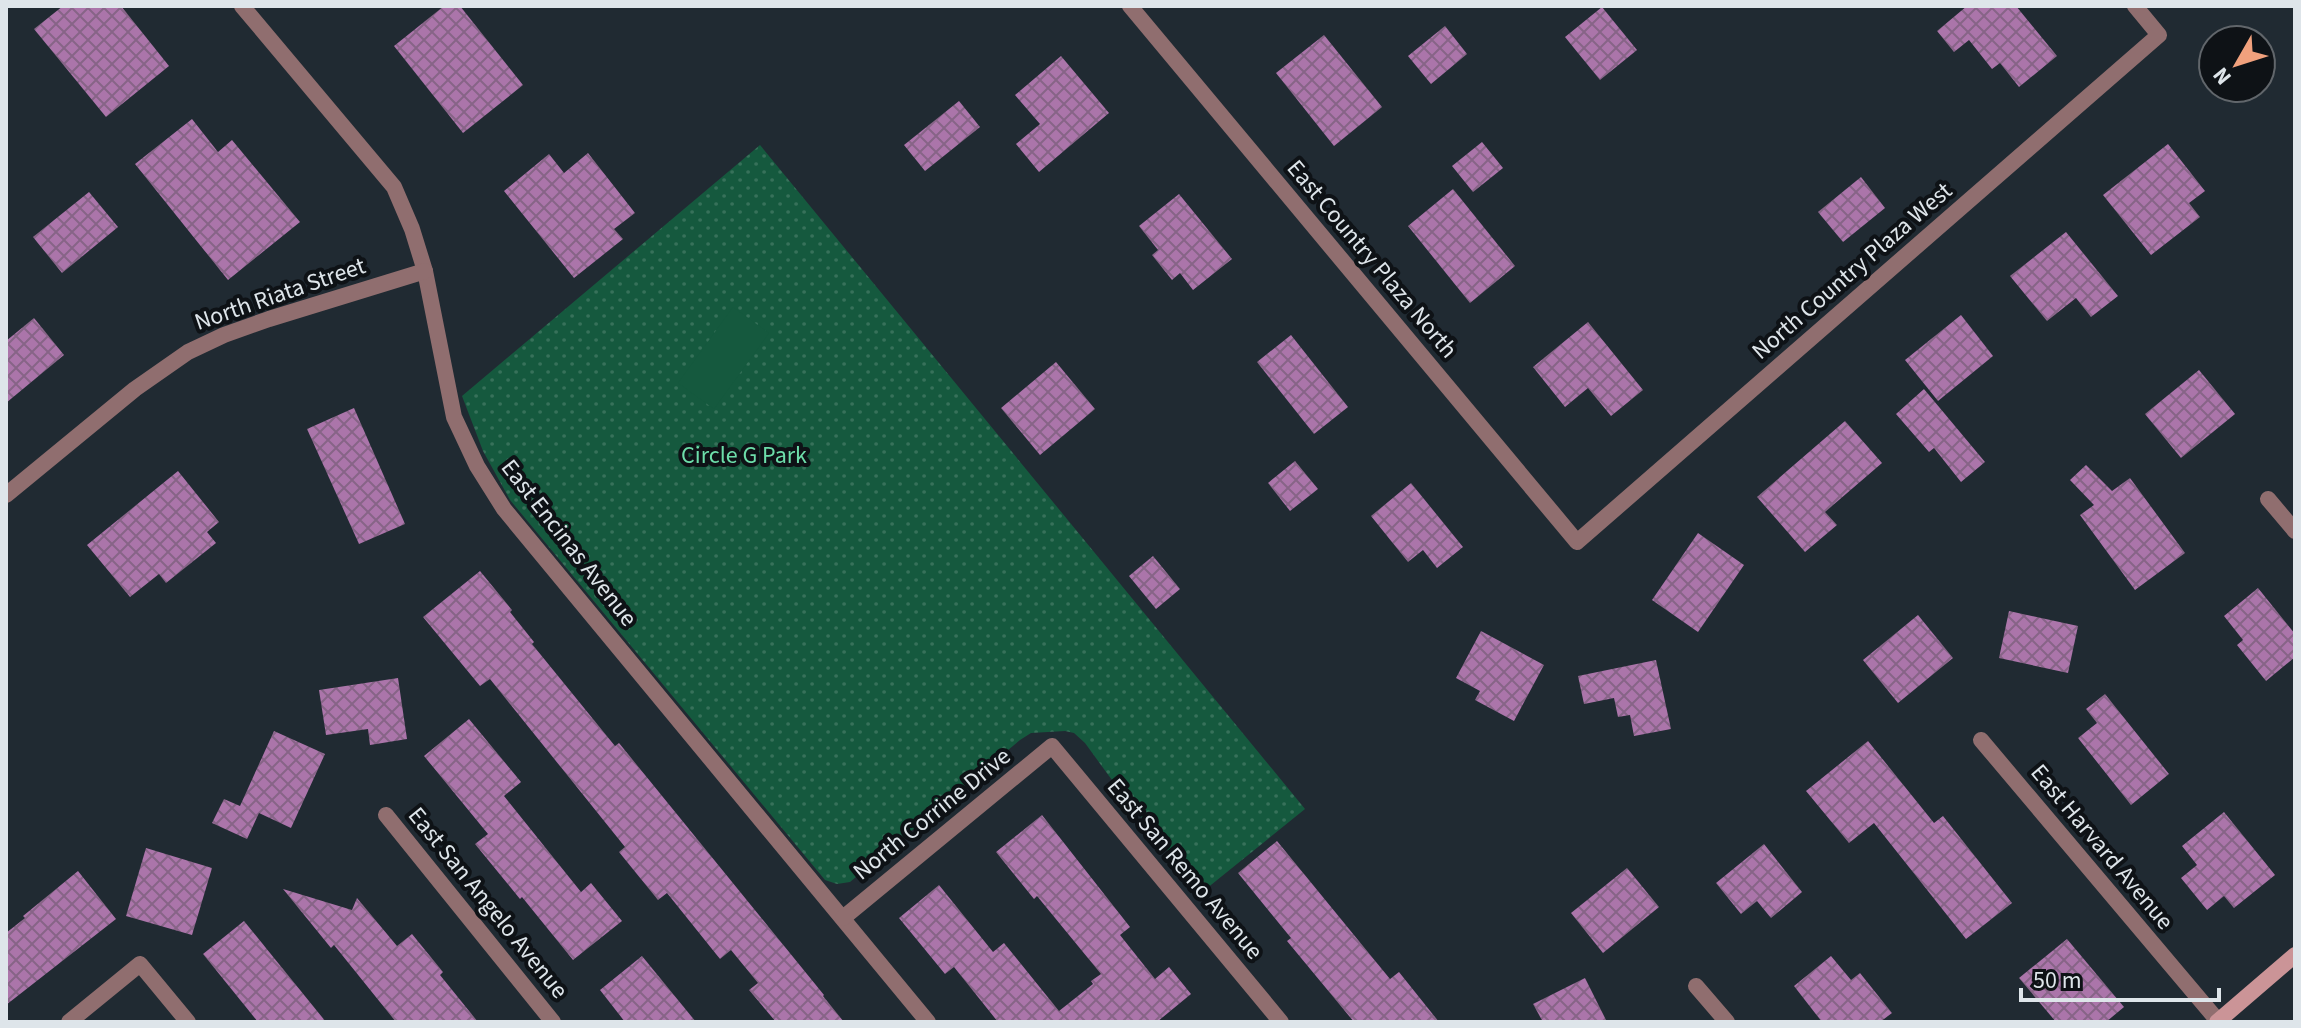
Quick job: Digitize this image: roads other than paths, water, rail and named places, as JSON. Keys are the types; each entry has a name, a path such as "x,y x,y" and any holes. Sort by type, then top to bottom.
{"street":[{"name":"East Encinas Avenue","path":"242,6 394,187 425,271 454,417 477,466 504,509 928,1022"},
{"name":"East Country Plaza North","path":"1130,6 1577,542"},
{"name":"North Country Plaza West","path":"1577,542 2159,35 2135,6"},
{"name":"North Riata Street","path":"6,495 135,389 188,352 269,319 425,271"},
{"path":"2268,499 2295,531"},
{"name":"East Harvard Avenue","path":"1981,740 2218,1022"},
{"name":"North Corrine Drive","path":"843,918 1052,746"},
{"name":"East San Remo Avenue","path":"1052,746 1281,1022"},
{"name":"East San Angelo Avenue","path":"386,815 553,1022"},
{"path":"2218,1022 2295,955"},
{"path":"69,1022 140,964 188,1022"},
{"path":"1696,986 1727,1022"}],"park label":[{"name":"Circle G Park","path":"744,455"}]}
